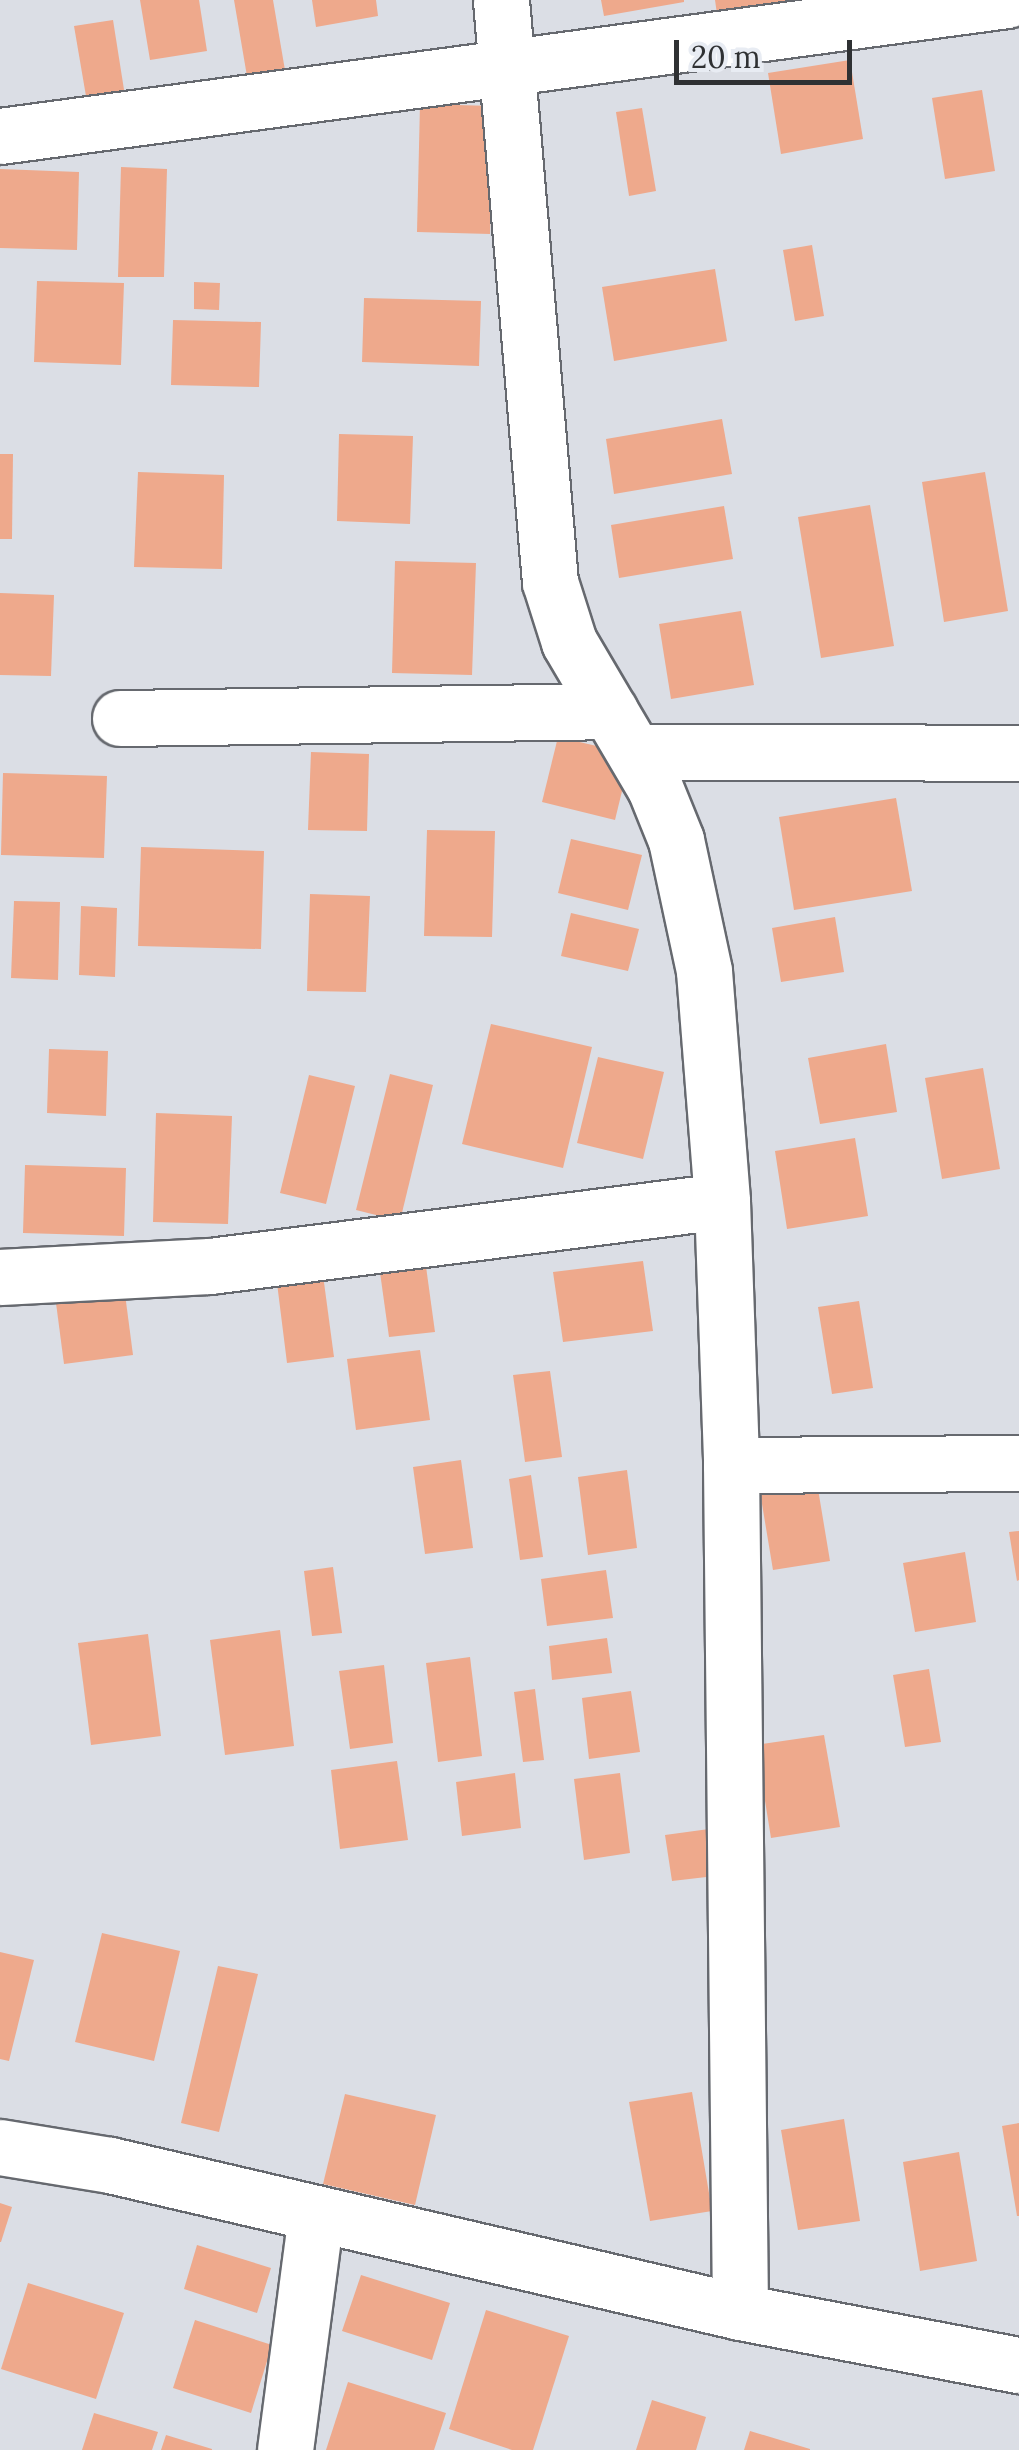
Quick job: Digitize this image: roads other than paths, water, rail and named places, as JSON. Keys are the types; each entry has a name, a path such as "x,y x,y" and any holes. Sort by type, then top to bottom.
{"street":[{"path":"501,0 550,582 569,642 622,732 676,840 690,890 704,971 722,1201 732,1466 740,2312"},
{"path":"0,136 1007,0"},
{"path":"120,718 622,732 1019,753"},
{"path":"0,1277 210,1266 722,1201"},
{"path":"732,1466 1019,1463"},
{"path":"0,2148 110,2166 740,2312 1019,2365"},
{"path":"286,2450 316,2216"}]}
